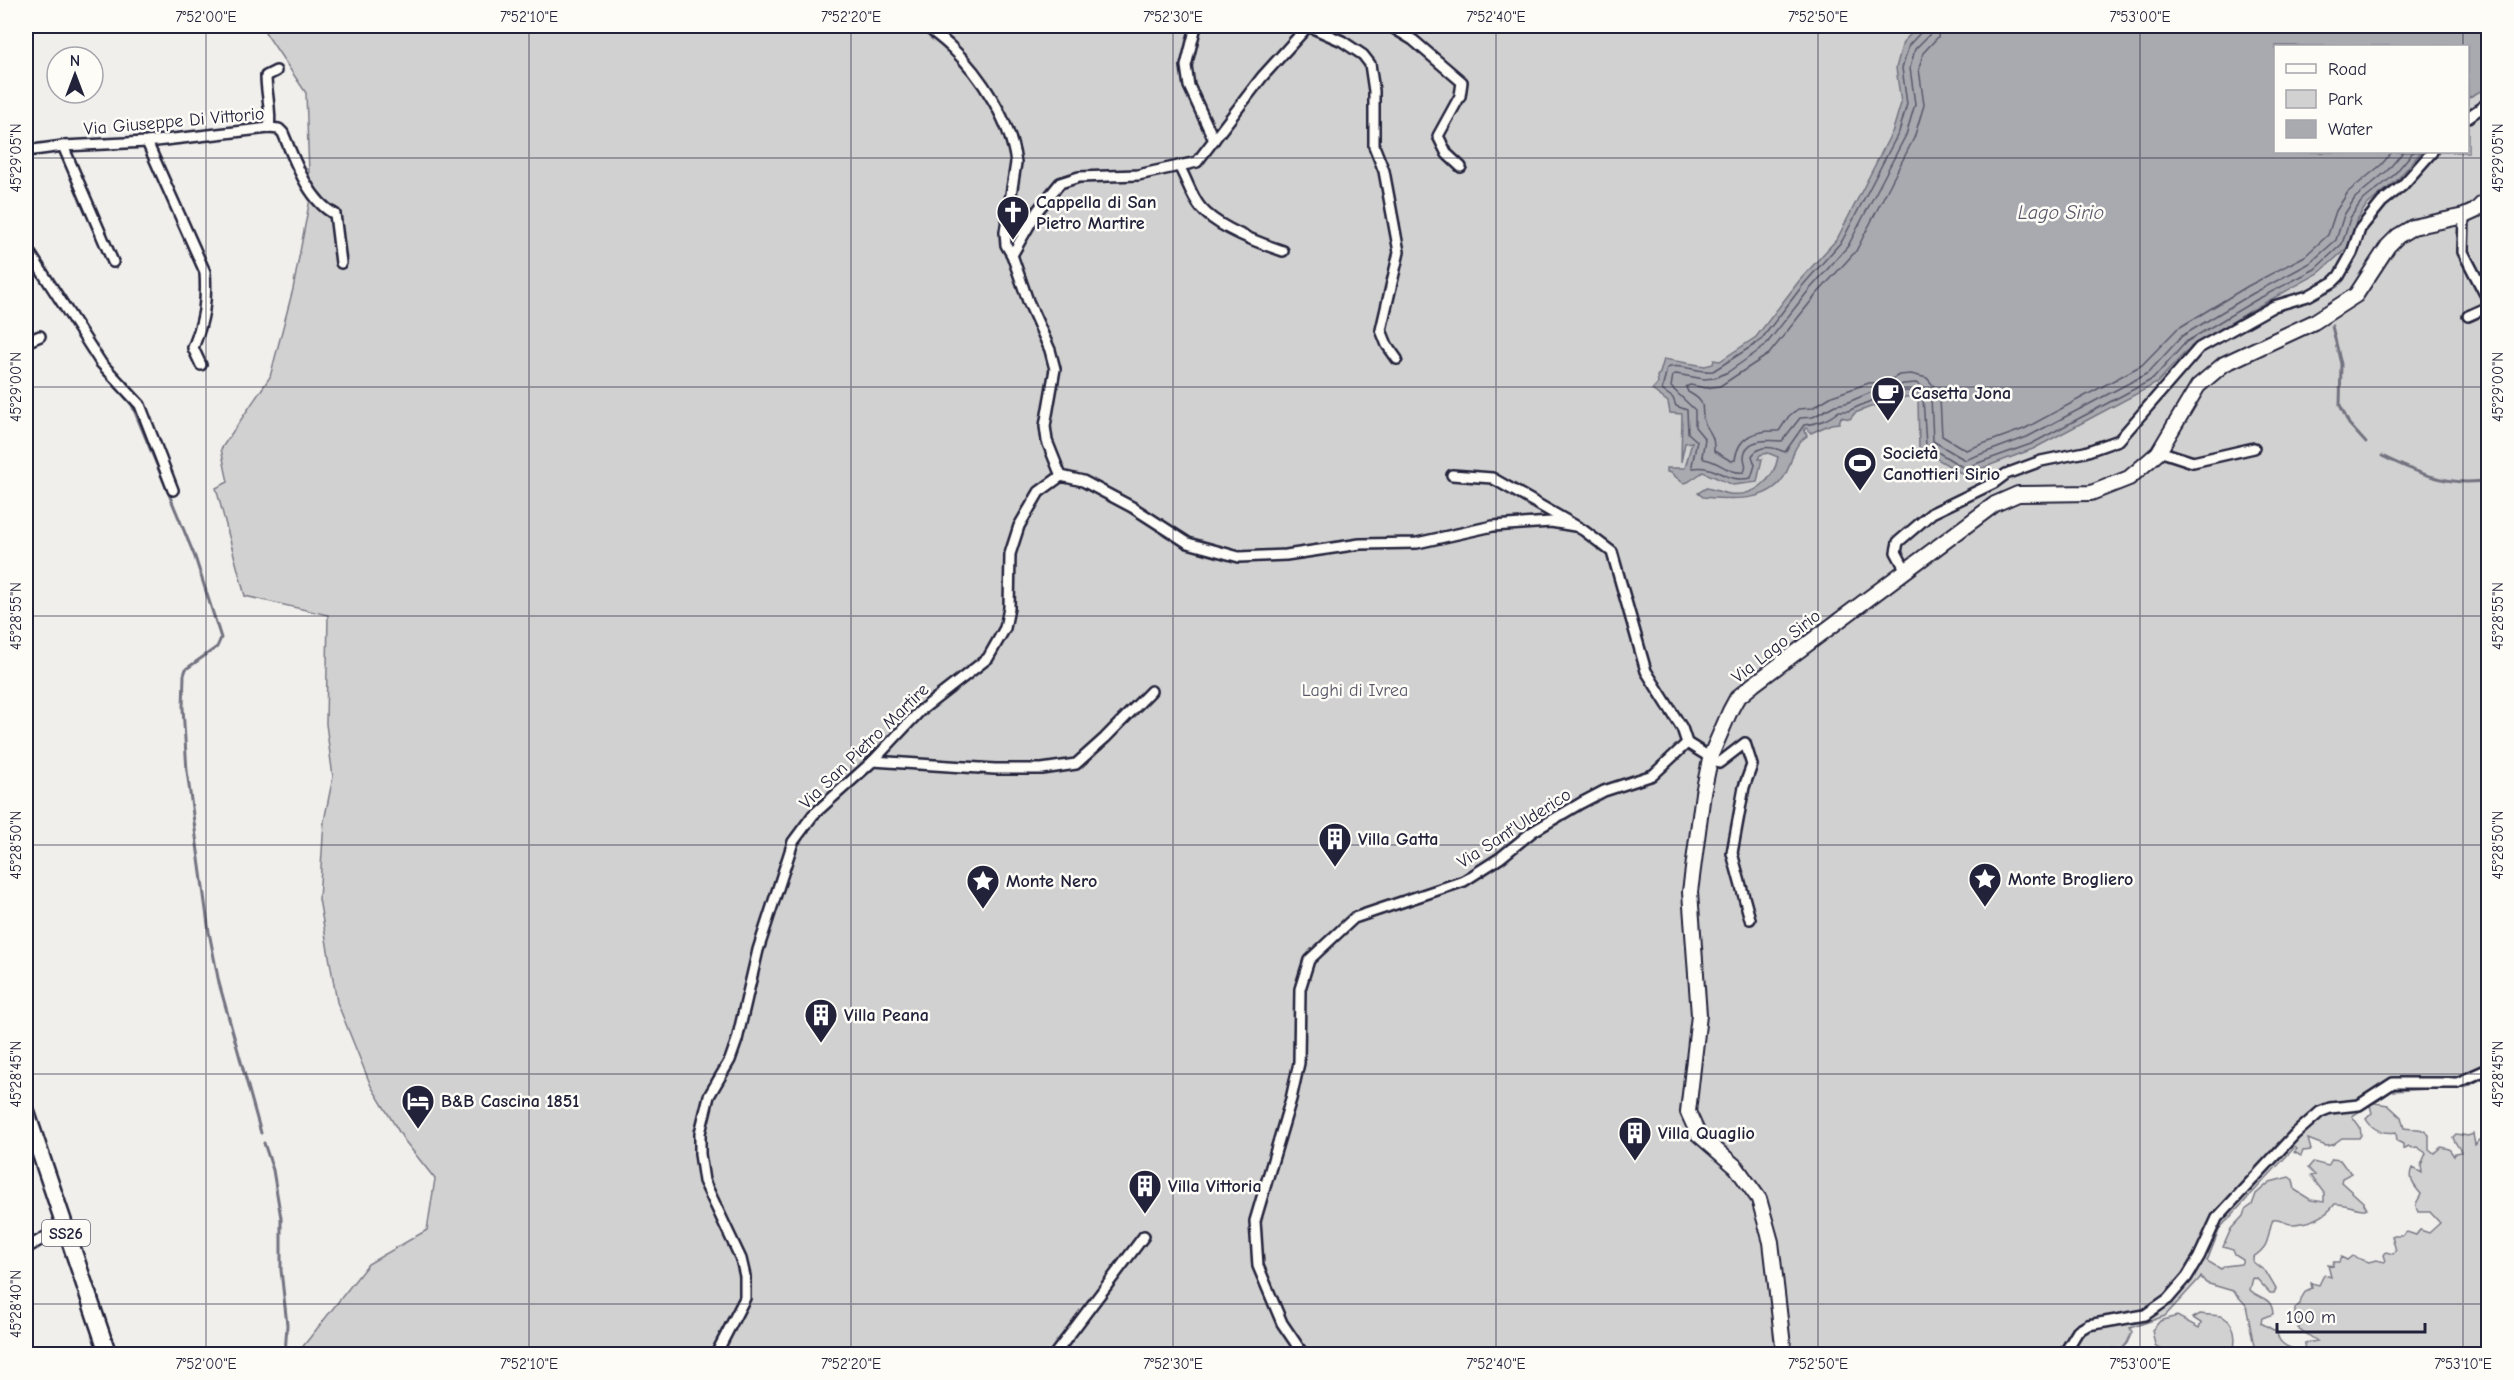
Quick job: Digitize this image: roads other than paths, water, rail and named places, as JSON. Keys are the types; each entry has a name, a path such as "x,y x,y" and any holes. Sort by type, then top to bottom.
{"main road":[{"path":"2464,216 2475,212 2488,198"},
{"name":"Via Lago Sirio","path":"1784,1353 1771,1242 1759,1200 1736,1167 1698,1134 1688,1112 1699,1015 1690,892 1711,755 1737,698 1995,504 2018,494 2091,493 2129,478 2144,468 2159,451 2198,386 2224,364 2314,322 2356,295 2388,246 2398,236 2413,227 2428,222 2464,216"},
{"name":"SS26","path":"26,1111 108,1354"}],"street":[{"path":"926,26 952,48 970,68 1002,115 1016,163 1005,237 1006,245 1050,350 1055,369 1045,426 1047,441 1061,476 1083,481 1132,507 1188,543 1239,557 1286,555 1360,544 1417,543 1493,526 1551,522 1575,526"},
{"path":"1196,26 1186,66 1189,86 1214,140"},
{"path":"1012,255 1038,210 1060,183 1079,177 1138,175 1197,162 1262,76 1308,26 1342,41 1363,55 1370,64 1374,91 1374,146 1384,171 1399,252 1381,330 1387,345 1397,359"},
{"path":"1390,26 1413,40 1462,82 1460,96 1438,136 1447,154 1461,167"},
{"path":"269,128 266,76 276,71"},
{"path":"2469,116 2486,104"},
{"name":"Via Giuseppe Di Vittorio","path":"26,151 63,146 147,142 269,128 279,129 284,133 316,200 327,210 336,214 341,263"},
{"path":"147,142 205,272 206,295 203,321 193,348 201,365"},
{"name":"Via Giuseppe Di Vittorio","path":"63,146 114,262"},
{"path":"1903,565 1896,552 1898,542 1932,513 2015,471 2041,461 2085,452 2119,440 2199,348 2274,306 2308,296 2333,282 2352,253 2360,229 2382,202 2402,186 2431,153"},
{"path":"1179,166 1192,195 1202,209 1237,232 1283,251"},
{"path":"2464,216 2463,252 2488,300"},
{"path":"26,246 101,363 140,405 173,490"},
{"path":"2468,316 2488,307"},
{"path":"26,342 40,336"},
{"path":"2159,451 2193,462 2254,448"},
{"name":"Via San Pietro Martire","path":"716,1354 734,1324 746,1290 741,1259 704,1181 700,1154 704,1113 709,1096 730,1060 737,1040 758,950 793,842 813,815 873,761 920,711 988,658 1005,628 1009,608 1010,554 1019,526 1039,492 1061,476"},
{"path":"1452,476 1492,478 1575,526 1613,554 1646,671 1682,728 1688,743 1696,750 1711,755 1719,763 1745,743 1752,765 1744,787 1732,853 1750,919"},
{"path":"873,761 995,769 1042,769 1076,764 1151,691"},
{"name":"Via Sant'Ulderico","path":"1303,1354 1282,1323 1258,1266 1255,1221 1291,1099 1299,1063 1300,989 1309,960 1354,918 1464,881 1500,858 1532,832 1581,803 1605,791 1653,775 1688,743"},
{"path":"2064,1354 2078,1331 2088,1325 2145,1315 2168,1299 2187,1277 2217,1218 2295,1134 2320,1112 2330,1108 2359,1105 2393,1083 2457,1083 2488,1069"},
{"path":"30,1245 64,1226"},
{"path":"1056,1354 1144,1236"}],"water":[{"name":"Lago Sirio","path":"1919,26 2488,26 2488,87 2469,97 2469,45 2274,45 2274,153 2420,153 2396,181 2366,206 2356,221 2348,247 2319,273 2190,347 2157,383 2033,449 1964,475 1919,448 1918,401 1914,397 1905,397 1891,405 1876,405 1855,413 1850,419 1841,417 1839,423 1811,433 1806,428 1804,429 1807,436 1796,447 1782,480 1764,494 1728,499 1703,497 1698,493 1706,488 1730,494 1755,490 1772,473 1778,457 1768,453 1760,455 1758,459 1762,459 1757,482 1733,485 1703,472 1683,483 1667,472 1667,468 1685,468 1692,442 1685,443 1681,462 1682,414 1670,413 1668,402 1652,390 1658,383 1657,376 1664,359 1705,366 1713,364 1714,360 1720,361 1756,337 1799,281 1837,239 1893,130 1901,103 1896,68 1903,42"}],"waterway":[{"path":"26,256 95,362 132,405 195,557 221,638 217,647 186,669 184,675 183,708 187,771 209,932 219,983 261,1133"},
{"path":"2332,326 2341,364 2340,405 2349,424 2366,443"},
{"path":"2382,456 2420,473 2447,480 2460,482 2488,480"},
{"path":"264,1143 273,1170 281,1218 281,1270 287,1325 285,1354"}],"place":[{"name":"Cappella di San Pietro Martire","path":"1013,241"},
{"name":"Casetta Jona","path":"1888,422"},
{"name":"Società Canottieri Sirio","path":"1860,492"},
{"name":"Villa Gatta","path":"1335,868"},
{"name":"Monte Brogliero","path":"1985,908"},
{"name":"Monte Nero","path":"983,910"},
{"name":"Villa Peana","path":"821,1044"},
{"name":"B&B Cascina 1851","path":"418,1130"},
{"name":"Villa Quaglio","path":"1635,1162"},
{"name":"Villa Vittoria","path":"1145,1215"}],"park label":[{"name":"Laghi di Ivrea","path":"1355,690"}]}
